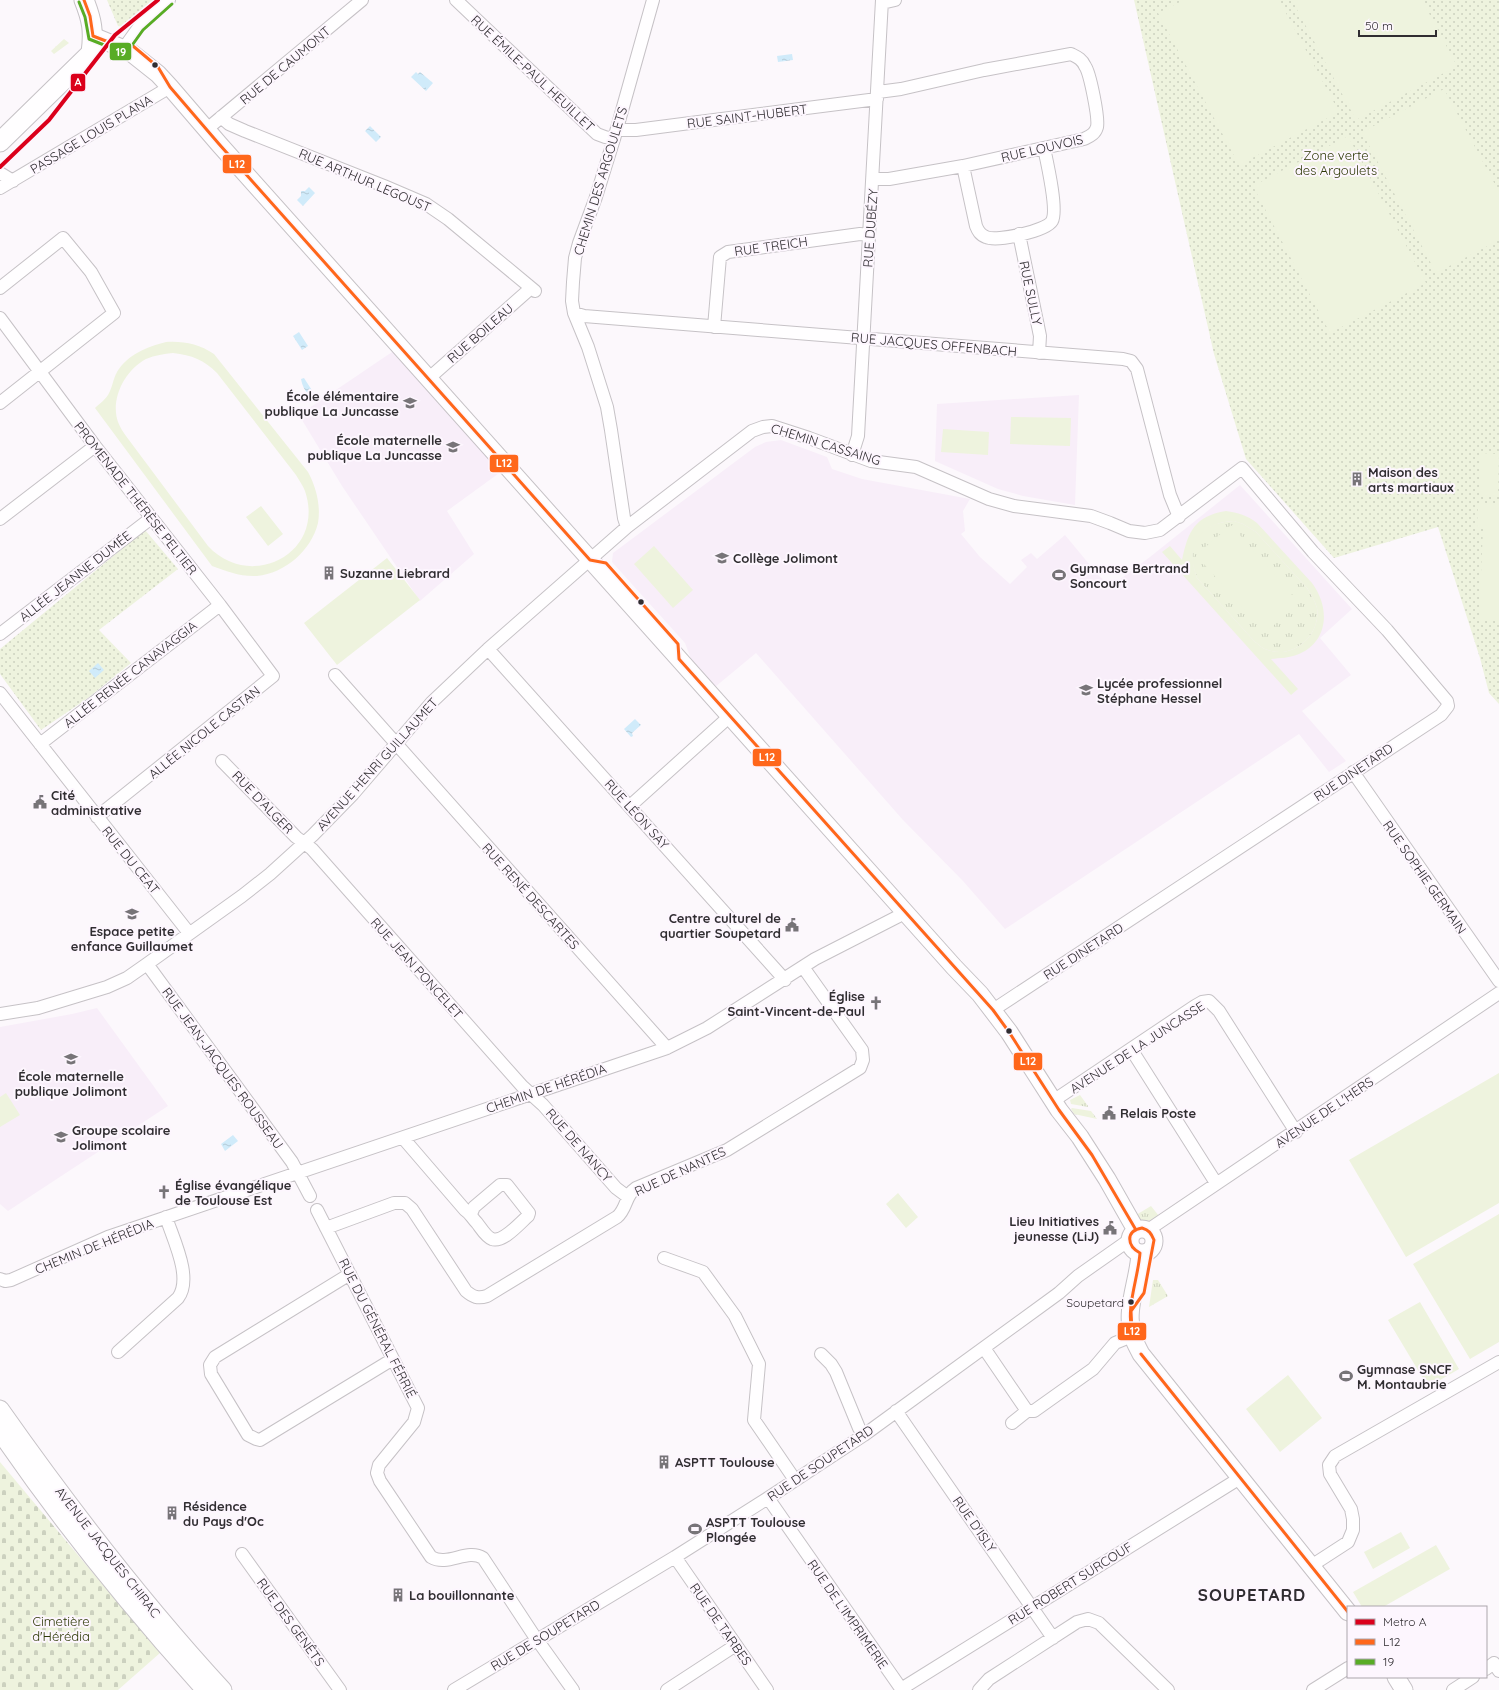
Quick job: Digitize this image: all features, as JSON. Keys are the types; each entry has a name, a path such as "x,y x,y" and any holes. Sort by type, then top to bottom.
{"main road":[{"path":"0,142 91,53 93,36 90,16 84,0"},
{"path":"0,124 61,66 81,44 93,36"}],"street":[{"path":"124,48 139,27 169,0"},
{"name":"RUE DE CAUMONT","path":"206,128 362,0"},
{"name":"RUE ÉMILE-PAUL HEUILLET","path":"456,0 597,134 605,137 616,134"},
{"name":"CHEMIN DES ARGOULETS","path":"627,527 624,518 612,430 588,347 574,313 572,301 572,282 575,258 616,134 653,0"},
{"path":"882,1 895,0"},
{"name":"RUE DUBÉZY","path":"852,455 858,436 882,1"},
{"path":"93,36 124,48 158,74 993,1010 1009,1032 1053,1101 1080,1137 1104,1173 1138,1239 1131,1311 1132,1336 1141,1354 1347,1611"},
{"name":"RUE LOUVOIS","path":"873,179 889,179 963,166 1084,139 1092,135 1097,128 1098,119 1086,66 1080,58 1071,54 992,69 877,95"},
{"name":"PASSAGE LOUIS PLANA","path":"0,188 170,87"},
{"name":"RUE SAINT-HUBERT","path":"616,134 877,95"},
{"name":"RUE ARTHUR LEGOUST","path":"221,117 229,124 245,131 426,204 448,219 533,289"},
{"path":"963,166 976,226 979,233 991,239 1019,234 1041,229 1048,225 1054,214 1044,148"},
{"path":"0,173 13,181"},
{"name":"RUE SULLY","path":"1019,234 1040,336 1039,353"},
{"name":"RUE TREICH","path":"714,327 720,257 722,254 852,235 869,235"},
{"path":"0,288 63,238 91,272 114,313 0,403"},
{"name":"RUE BOILEAU","path":"428,378 533,289"},
{"name":"RUE JACQUES OFFENBACH","path":"574,313 584,316 1123,359 1131,361 1137,369 1170,495 1179,517"},
{"name":"PROMENADE THÉRÈSE PELTIER","path":"0,318 95,446 150,518 220,605 273,676"},
{"name":"CHEMIN CASSAING","path":"590,560 627,527 752,431 763,426 772,426 792,432 871,461 916,467 975,493 1009,504 1090,516 1129,531 1145,533 1160,530 1242,468"},
{"path":"0,519 95,446"},
{"name":"RUE DINETARD","path":"993,1010 1441,714 1448,706 1447,701 1387,630 1308,546 1242,468"},
{"name":"ALLÉE JEANNE DUMÉE","path":"0,634 150,518"},
{"name":"AVENUE HENRI GUILLAUMET","path":"0,1014 38,1008 102,989 127,978 189,933 214,917 270,874 353,794 442,691 590,560"},
{"name":"ALLÉE RENÉE CANAVAGGIA","path":"40,744 220,605"},
{"name":"RUE LÉON SAY","path":"488,649 785,980"},
{"name":"RUE RENÉ DESCARTES","path":"335,675 667,1048"},
{"name":"ALLÉE NICOLE CASTAN","path":"97,817 273,676"},
{"name":"RUE DU CEAT","path":"0,693 189,933"},
{"path":"630,806 730,716"},
{"name":"RUE D'ALGER","path":"222,761 303,843"},
{"name":"RUE SOPHIE GERMAIN","path":"1353,772 1499,981"},
{"name":"RUE JEAN PONCELET","path":"303,843 312,849 530,1094"},
{"name":"CHEMIN DE HÉRÉDIA","path":"0,1278 5,1281 11,1280 82,1248 166,1217 667,1048 707,1028 785,980 815,959 904,912"},
{"name":"RUE JEAN-JACQUES ROUSSEAU","path":"147,964 298,1172"},
{"name":"RUE DE NANTES","path":"326,1228 394,1203 405,1203 412,1209 466,1291 473,1297 482,1298 617,1217 623,1210 628,1196 636,1188 727,1150 860,1068 863,1060 862,1050 804,967"},
{"name":"AVENUE DE L'HERS","path":"1138,1239 1216,1183 1296,1132 1499,993"},
{"name":"AVENUE DE LA JUNCASSE","path":"1053,1101 1202,1002 1209,1001 1218,1011 1296,1132"},
{"path":"1131,1049 1216,1183"},
{"name":"RUE DE NANCY","path":"530,1094 553,1115 616,1188 628,1196"},
{"path":"403,1138 465,1210 471,1214 489,1238 496,1240 503,1238 528,1216 529,1213 507,1185 504,1184 500,1185 474,1207 471,1214"},
{"path":"298,1172 310,1196"},
{"name":"RUE DU GÉNÉRAL FÉRRIÉ","path":"317,1210 416,1404 418,1412 414,1422 381,1461 377,1473 380,1482 431,1557 445,1560 474,1554 483,1558 538,1640"},
{"name":"CHEMIN DE HÉRÉDIA","path":"118,1352 182,1293 184,1287 184,1275 166,1217"},
{"name":"RUE DE SOUPETARD","path":"455,1690 675,1557 768,1498 864,1434 1059,1293 1078,1276 1124,1244 1138,1239"},
{"path":"664,1258 703,1272 735,1316 759,1364 754,1420 795,1480"},
{"path":"350,1274 215,1357 210,1365 211,1374 248,1435 260,1440 393,1359"},
{"path":"1012,1423 1027,1411 1034,1411 1092,1369 1115,1343 1132,1336"},
{"path":"984,1348 1027,1411"},
{"path":"820,1354 831,1364 836,1372 864,1434"},
{"path":"1311,1566 1348,1542 1353,1530 1351,1509 1330,1474 1329,1465 1335,1456 1499,1362"},
{"name":"AVENUE JACQUES CHIRAC","path":"0,1409 52,1482 112,1559 170,1630 224,1690"},
{"name":"RUE D'ISLY","path":"896,1411 1053,1638"},
{"name":"AVENUE JACQUES CHIRAC","path":"0,1432 43,1492 108,1577 205,1690"},
{"name":"RUE ROBERT SURCOUF","path":"902,1690 1032,1607 1240,1478"},
{"name":"RUE DE L'IMPRIMERIE","path":"768,1498 902,1690"},
{"name":"RUE DES GENÊTS","path":"242,1554 340,1690"},
{"name":"RUE DE TARBES","path":"675,1557 767,1690"},
{"path":"979,1690 989,1679 1077,1622 1088,1619 1094,1620 1119,1642 1168,1690"},
{"path":"538,1640 573,1690"},
{"path":"667,1690 736,1645"},
{"path":"1487,1668 1494,1664 1499,1671"},
{"path":"1313,1690 1347,1669"},
{"path":"1397,1678 1404,1690"},
{"path":"1452,1690 1471,1678"}],"shaded area":[{"path":"395,350 502,471 447,511 474,554 420,601 342,486 299,415"},
{"path":"1079,395 1075,505 1023,496 998,489 935,461 937,404"},
{"path":"781,440 827,457 832,469 862,479 970,499 963,511 965,531 961,534 980,557 1010,584 1027,567 1021,560 1031,553 1037,559 1065,535 1099,576 1111,586 1150,557 1240,485 1352,609 1320,638 1351,675 1302,711 1346,761 1329,772 1299,734 1005,929 963,881 903,820 756,653 715,687 691,659 685,643 612,562 613,553 755,447 766,442"},
{"name":"Groupe scolaire Jolimont","path":"97,1008 168,1106 8,1211 0,1204 0,1027"}],"green space":[{"path":"107,0 158,0 125,28 118,26"},
{"name":"Zone verte des Argoulets","path":"1134,0 1499,0 1499,704 1489,693 1480,658 1438,527 1334,558 1246,459 1214,354"},
{"path":"1184,0 1279,0 1339,112 1239,165 1158,13"},
{"path":"1292,0 1422,0 1457,66 1356,120"},
{"path":"64,39 69,43 54,54 51,51"},
{"path":"1444,89 1499,192 1499,240 1436,273 1362,132"},
{"path":"1348,136 1426,283 1330,333 1253,186"},
{"path":"166,342 185,343 203,348 214,354 308,472 317,496 319,510 318,523 315,533 309,543 295,559 287,565 267,574 257,576 245,576 212,566 95,408 108,395 117,372 127,360 138,352","holes":["170,353 180,354 202,361 217,373 296,475 305,491 309,513 305,532 295,548 280,559 263,565 244,566 225,559 208,546 126,436 118,422 116,413 118,395 121,386 132,370 146,359"]},
{"path":"1011,417 1071,418 1070,446 1010,444"},
{"path":"943,429 989,432 988,455 941,452"},
{"path":"1480,453 1499,454 1498,496 1479,495"},
{"path":"1478,504 1499,504 1499,621 1479,620 1483,528 1477,528"},
{"path":"261,506 283,534 268,546 246,517"},
{"path":"1226,511 1246,516 1257,523 1312,583 1318,592 1322,602 1324,623 1316,641 1309,648 1299,654 1271,659 1298,689 1291,695 1162,552 1170,546 1182,560 1190,533 1200,521 1215,513","holes":["1234,521 1243,524 1256,532 1307,588 1315,603 1317,608 1317,618 1314,628 1303,644 1294,649 1285,652 1275,652 1261,647 1197,578 1193,555 1194,546 1198,538 1204,531 1212,526"]},
{"path":"1234,521 1243,524 1256,532 1307,588 1314,600 1317,608 1317,618 1314,628 1303,644 1294,649 1285,652 1275,652 1261,647 1197,578 1193,566 1192,555 1197,538 1203,531 1211,526"},
{"path":"1231,525 1299,603 1265,633 1196,555"},
{"path":"145,530 178,569 99,630 131,663 88,698 41,730 0,674 0,649"},
{"path":"654,546 693,590 673,608 634,564"},
{"path":"387,558 420,600 337,665 304,623"},
{"path":"1499,1073 1499,1203 1406,1257 1349,1160"},
{"path":"6,1093 20,1115 0,1127 0,1097"},
{"path":"1080,1095 1088,1107 1071,1104 1070,1100"},
{"path":"1071,1109 1091,1111 1097,1119 1074,1114"},
{"path":"898,1193 918,1217 906,1228 886,1204"},
{"path":"1151,1206 1159,1216 1147,1221 1138,1218 1136,1215"},
{"path":"1499,1214 1499,1342 1470,1359 1413,1264"},
{"path":"1153,1280 1158,1280 1168,1296 1149,1307"},
{"path":"1420,1302 1459,1369 1428,1387 1388,1320"},
{"path":"1288,1375 1322,1418 1280,1452 1246,1409"},
{"name":"Cimetière d'Hérédia","path":"0,1462 160,1653 118,1690 0,1690"},
{"path":"1401,1532 1410,1548 1373,1569 1364,1552"},
{"path":"1436,1545 1450,1569 1385,1606 1361,1606 1353,1592"}],"water":[{"path":"792,54 793,60 778,62 777,56"},
{"path":"416,72 418,74 420,72 433,83 426,91 411,77"},
{"path":"370,126 381,137 376,142 365,131"},
{"path":"309,187 315,193 303,206 297,200 301,196 301,191 305,191"},
{"path":"299,332 308,346 302,350 293,336"},
{"path":"304,378 315,395 313,397 304,387 301,379"},
{"path":"98,663 104,670 95,678 89,671"},
{"path":"635,719 641,725 632,733 633,736 631,737 624,729"},
{"path":"233,1135 238,1141 225,1151 221,1144"}],"metro line":[{"name":"A","path":"0,167 49,120 115,35 158,0"}],"transit line":[{"name":"L12","path":"84,0 90,16 93,36"},
{"name":"19","path":"79,2 85,17 89,39 124,53 128,51 143,30 172,4"},
{"name":"L12","path":"93,36 124,48 133,46 158,67 170,87 219,144 590,560 606,563 678,644 679,659 993,1010 1009,1032 1059,1110 1092,1155 1136,1230"},
{"name":"L12","path":"1142,1228 1150,1232 1154,1240 1144,1293 1131,1311 1132,1332 1130,1312 1131,1302 1140,1253 1132,1247 1130,1243 1130,1235 1136,1230 1142,1228"},
{"name":"L12","path":"1141,1354 1347,1611"}],"place":[{"name":"École élémentaire publique La Juncasse","path":"410,403"},
{"name":"École maternelle publique La Juncasse","path":"453,447"},
{"name":"Maison des arts martiaux","path":"1357,479"},
{"name":"Collège Jolimont","path":"722,558"},
{"name":"Suzanne Liebrard","path":"329,573"},
{"name":"Gymnase Bertrand Soncourt","path":"1059,575"},
{"name":"Lycée professionnel Stéphane Hessel","path":"1086,690"},
{"name":"Cité administrative","path":"40,802"},
{"name":"Espace petite enfance Guillaumet","path":"132,914"},
{"name":"Centre culturel de quartier Soupetard","path":"792,925"},
{"name":"Église Saint-Vincent-de-Paul","path":"876,1003"},
{"name":"École maternelle publique Jolimont","path":"71,1059"},
{"name":"Relais Poste","path":"1109,1113"},
{"name":"Groupe scolaire Jolimont","path":"61,1137"},
{"name":"Église évangélique de Toulouse Est","path":"164,1192"},
{"name":"Lieu Initiatives jeunesse (LiJ)","path":"1110,1228"},
{"name":"Soupetard","path":"1131,1302"},
{"name":"Gymnase SNCF M. Montaubrie","path":"1346,1376"},
{"name":"ASPTT Toulouse","path":"664,1462"},
{"name":"Résidence du Pays d'Oc","path":"172,1513"},
{"name":"ASPTT Toulouse Plongée","path":"695,1529"},
{"name":"La bouillonnante","path":"398,1595"}],"district":[{"name":"SOUPETARD","path":"1252,1595"}]}
